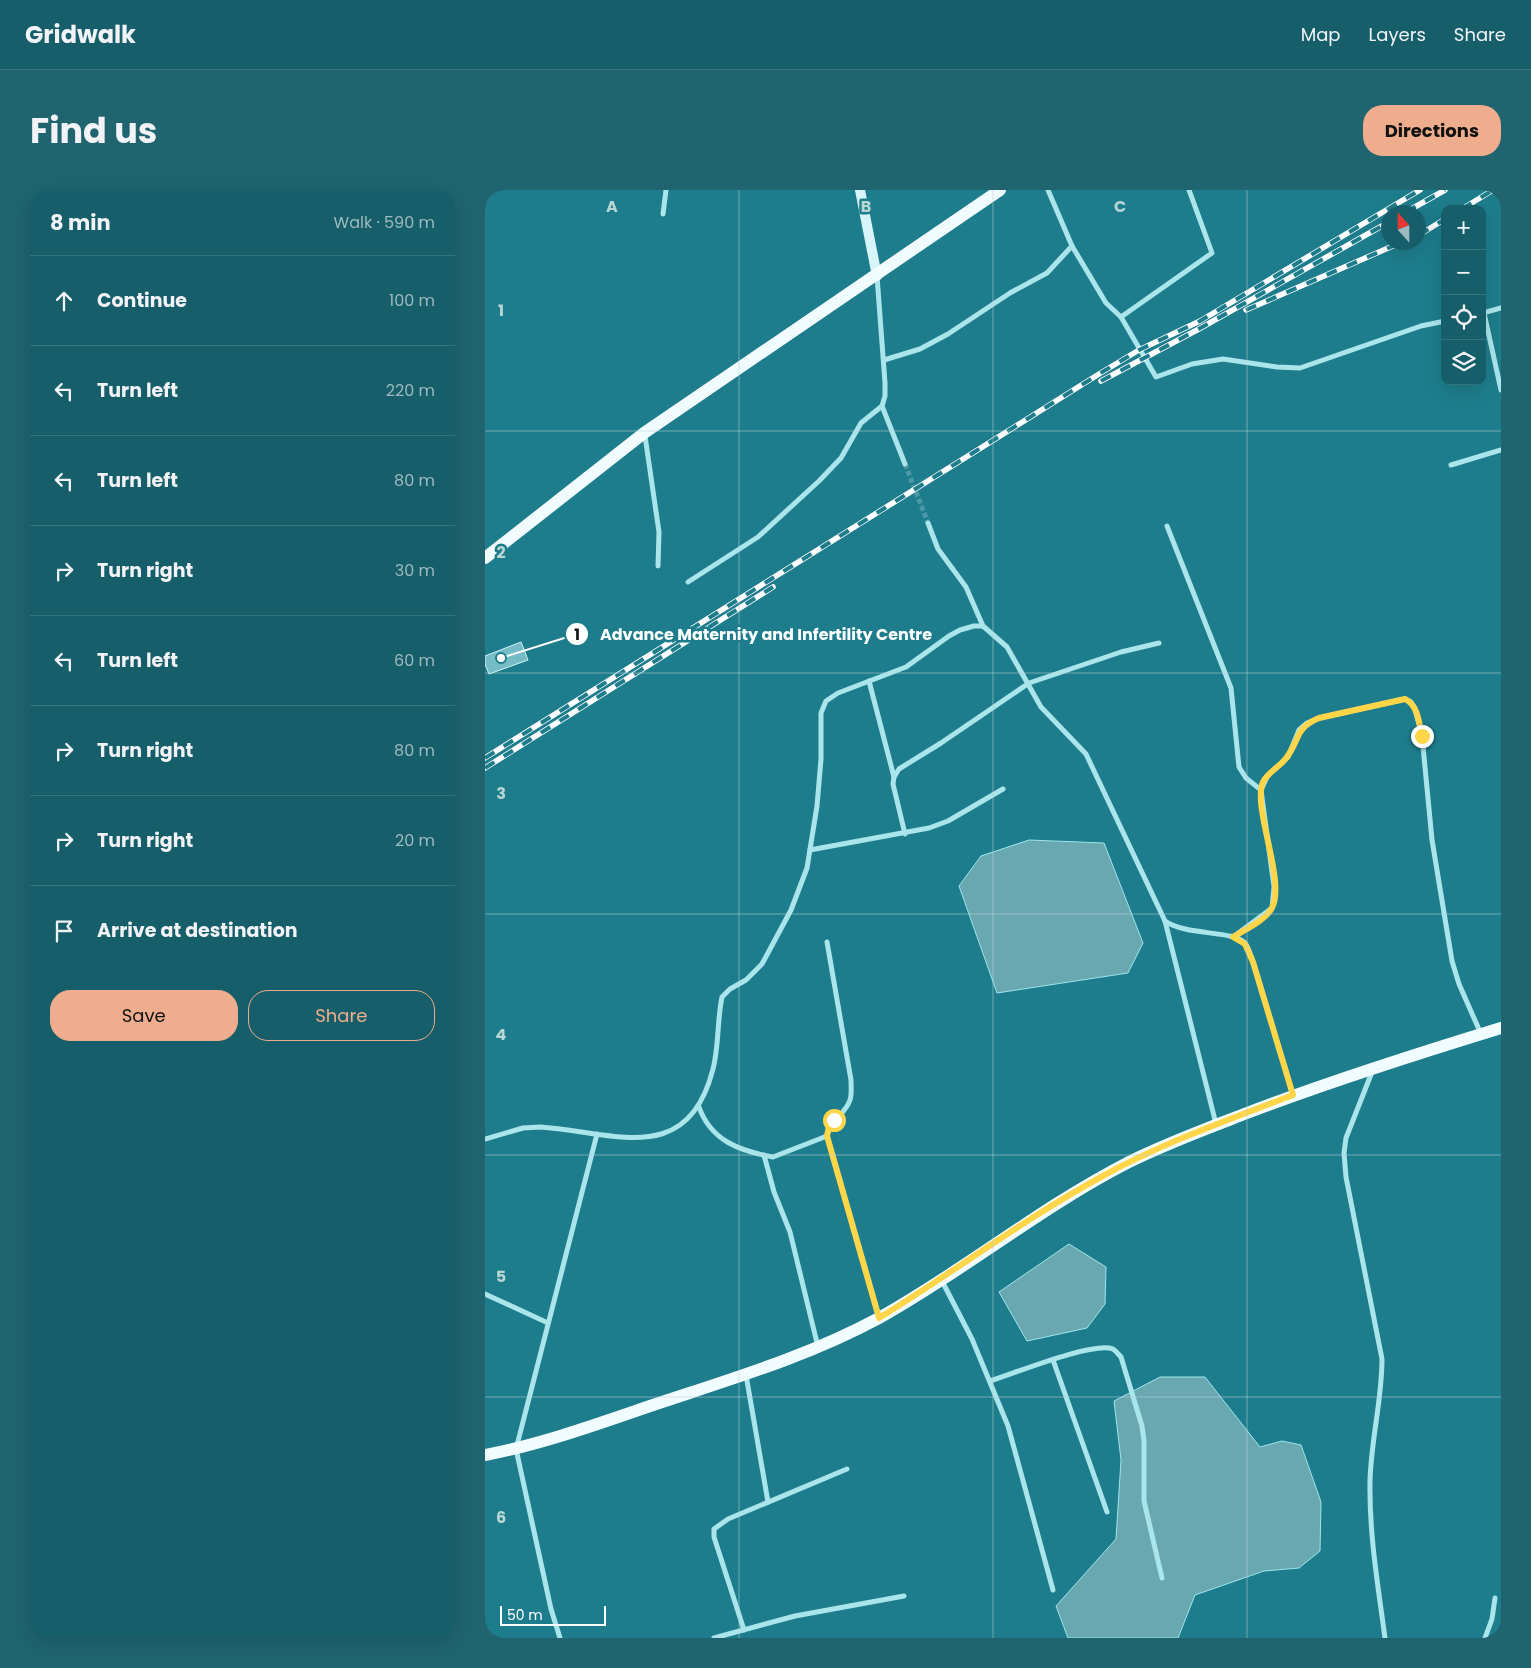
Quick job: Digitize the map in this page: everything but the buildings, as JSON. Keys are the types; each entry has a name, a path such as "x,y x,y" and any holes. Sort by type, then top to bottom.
{"main road":[{"path":"860,190 877,276"},
{"path":"485,558 644,433 877,276 1000,190"},
{"path":"485,1455 516,1449 745,1374 818,1347 879,1318 941,1280 1073,1192 1133,1160 1293,1095 1501,1028"}],"street":[{"path":"663,214 666,190"},
{"path":"1047,190 1072,246 1107,304 1121,317 1156,377 1193,364 1223,359 1277,368 1300,368 1421,326 1441,322"},
{"path":"1121,317 1212,253 1189,190"},
{"path":"884,360 920,348 948,334 1010,293 1047,273 1072,246"},
{"path":"688,582 758,537 841,458 861,423 882,406 885,396 884,360 877,276"},
{"path":"1486,312 1501,308"},
{"path":"1486,326 1501,390"},
{"path":"882,406 905,464"},
{"path":"644,433 659,532 658,566"},
{"path":"1451,465 1501,450"},
{"path":"928,522 938,549 966,587 983,626 1007,647 1048,716 1086,754 1165,921 1216,1125"},
{"path":"1167,526 1229,680 1239,767 1246,778 1261,790"},
{"path":"485,1139 523,1128 560,1129 647,1138 668,1132 687,1122 699,1107 713,1067 722,997 730,989 746,980 762,964 773,948 804,876 810,850 821,758 821,713 826,701 838,693 906,667 960,630 983,626"},
{"path":"894,777 899,769 908,762 941,743 1029,684 1121,652 1159,643"},
{"path":"869,681 894,777 905,834"},
{"path":"1233,937 1267,914 1272,908 1274,900 1271,857 1261,790 1268,775 1287,757 1299,730 1307,723 1319,718 1405,699 1411,702 1415,709 1422,736 1432,840 1452,961 1459,984 1481,1034"},
{"path":"810,850 905,834 948,821 1003,789"},
{"path":"1165,921 1184,930 1233,937 1245,944 1253,962 1293,1095"},
{"path":"827,942 851,1080 849,1101 829,1126 827,1136 879,1318"},
{"path":"1373,1069 1346,1138 1344,1153 1346,1177 1382,1359 1382,1380 1370,1480 1373,1533 1385,1638"},
{"path":"699,1107 704,1121 715,1135 737,1149 773,1156 827,1136"},
{"path":"560,1638 551,1609 516,1449 597,1134"},
{"path":"764,1155 773,1192 790,1232 818,1347"},
{"path":"941,1280 990,1381 1017,1452 1053,1590"},
{"path":"485,1294 548,1322"},
{"path":"990,1381 1077,1352 1102,1348 1114,1350 1121,1357 1145,1441 1144,1500 1162,1578"},
{"path":"1053,1360 1107,1512"},
{"path":"745,1374 767,1502"},
{"path":"744,1630 713,1537 714,1529 728,1519 847,1469"},
{"path":"714,1638 795,1616 904,1596"},
{"path":"1485,1638 1492,1619 1495,1598"}],"water":[{"path":"1029,840 1104,843 1143,943 1128,973 997,993 959,886 981,856"},
{"path":"1069,1244 1106,1267 1105,1304 1087,1328 1027,1341 999,1292"},
{"path":"1160,1377 1205,1377 1260,1447 1282,1441 1301,1445 1321,1502 1320,1551 1299,1568 1264,1571 1195,1595 1178,1638 1068,1638 1056,1606 1116,1539 1121,1460 1114,1401"}],"tunnel":[{"path":"905,464 928,523"}],"railway":[{"path":"485,758 1099,374 1139,350 1200,321 1420,190"},
{"path":"1418,205 1445,190"},
{"path":"1469,205 1493,190"},
{"path":"1426,231 1441,221"},
{"path":"1101,381 1197,330 1381,226"},
{"path":"1246,310 1384,250"},
{"path":"485,768 773,587"}],"place":[{"name":"Advance Maternity and Infertility Centre","path":"501,658"}],"route":[{"path":"834,1120 829,1126 827,1136 879,1318 941,1280 1073,1192 1102,1176 1176,1140 1293,1095 1253,962 1245,944 1233,937 1267,914 1272,908 1274,900 1271,857 1261,800 1263,782 1287,757 1299,730 1307,723 1319,718 1405,699 1411,702 1415,709 1422,736"}]}
